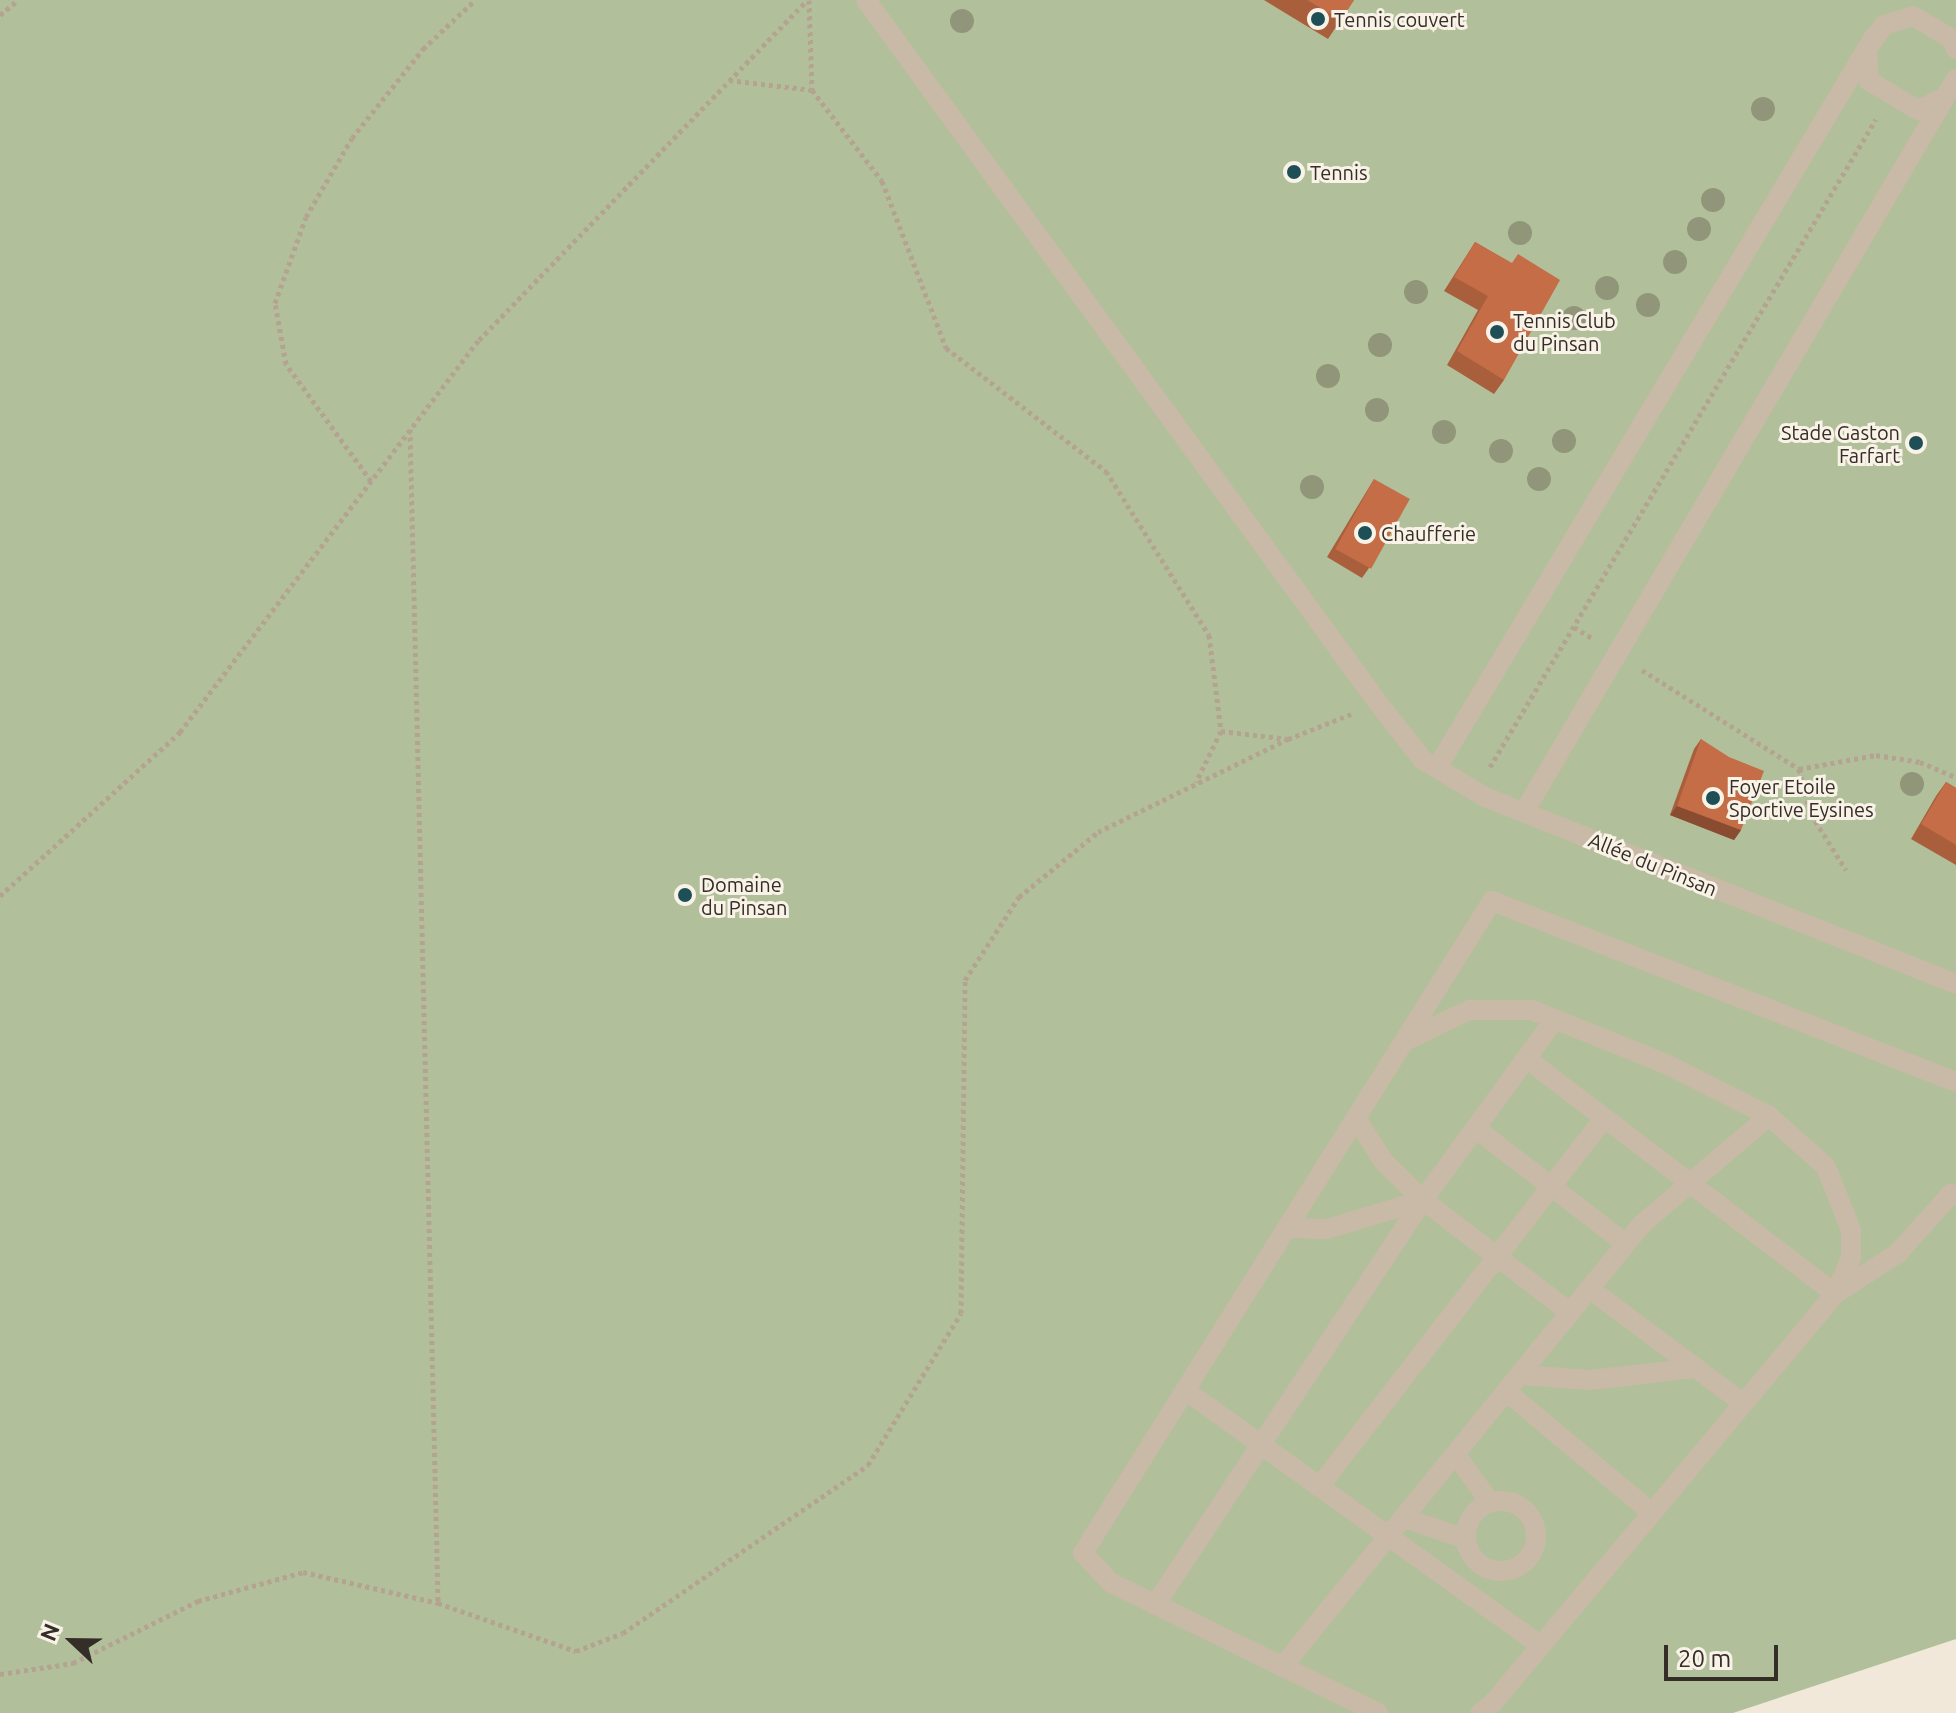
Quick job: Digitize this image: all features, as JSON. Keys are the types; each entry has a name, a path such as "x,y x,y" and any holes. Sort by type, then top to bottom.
{"street":[{"name":"Allée du Pinsan","path":"866,0 1378,703 1423,760 1476,792 1956,984"},
{"path":"1437,768 1874,37 1884,25 1913,16 1952,39 1956,49"},
{"path":"1874,37 1864,66 1869,81 1918,110 1933,106 1955,82"},
{"path":"1524,812 1955,82"},
{"path":"1378,1713 1111,1583 1083,1553 1492,901 1956,1082"},
{"path":"1404,1042 1469,1010 1532,1010 1668,1065 1769,1116 1826,1167 1851,1230 1851,1258 1835,1294 1541,1646 1480,1713"},
{"path":"1155,1605 1423,1200 1555,1019"},
{"path":"1527,1059 1835,1294"},
{"path":"1282,1667 1626,1244 1690,1183 1769,1116"},
{"path":"1356,1118 1384,1162 1423,1200 1571,1313"},
{"path":"1319,1487 1604,1118"},
{"path":"1475,1128 1626,1244"},
{"path":"1835,1294 1898,1253 1951,1194 1956,1196"},
{"path":"1287,1228 1327,1229 1423,1200"},
{"path":"1590,1289 1743,1403"},
{"path":"1522,1375 1590,1380 1696,1368"},
{"path":"1185,1390 1541,1646"},
{"path":"1507,1392 1652,1513"},
{"path":"1456,1455 1490,1502 1523,1508 1535,1528 1526,1560 1495,1570 1475,1559 1466,1539 1472,1517 1490,1502"},
{"path":"1404,1518 1466,1539"},
{"path":"1494,1612 1495,1570"}],"path":[{"path":"0,15 18,0"},
{"path":"371,481 286,364 275,303 306,217 352,138 423,49 475,0"},
{"path":"0,896 180,732 479,340 808,0"},
{"path":"808,0 812,90 882,181 946,348 1106,471 1209,635 1221,731 1195,783"},
{"path":"729,80 812,90"},
{"path":"1476,792 1891,94"},
{"path":"410,429 438,1603"},
{"path":"1661,682 1799,769 1876,755 1920,762 1956,777"},
{"path":"0,1674 73,1663 198,1601 303,1572 438,1603 576,1651 623,1633 868,1465 961,1313 965,980 1019,897 1098,832 1288,739 1378,703"},
{"path":"1221,731 1288,739"},
{"path":"1799,769 1811,814 1846,870"}],"green space":[{"name":"Domaine du Pinsan","path":"0,0 1956,0 1956,1639 1733,1713 0,1713"}],"building":[{"path":"1307,0 1354,0 1341,20"},
{"name":"Tennis Club du Pinsan","path":"1475,242 1512,263 1518,254 1560,280 1504,380 1457,351 1488,296 1454,277"},
{"name":"Chaufferie","path":"1374,479 1410,499 1371,569 1335,549"},
{"name":"Foyer Etoile Sportive Eysines","path":"1701,739 1729,757 1764,771 1741,830 1677,806"},
{"path":"1946,782 1956,788 1956,845 1921,824"}],"place":[{"name":"Tennis couvert","path":"1318,19"},
{"name":"Tennis","path":"1294,172"},
{"name":"Tennis Club du Pinsan","path":"1497,332"},
{"name":"Stade Gaston Farfart","path":"1916,443"},
{"name":"Chaufferie","path":"1365,533"},
{"name":"Foyer Etoile Sportive Eysines","path":"1713,798"},
{"name":"Domaine du Pinsan","path":"685,895"}]}
